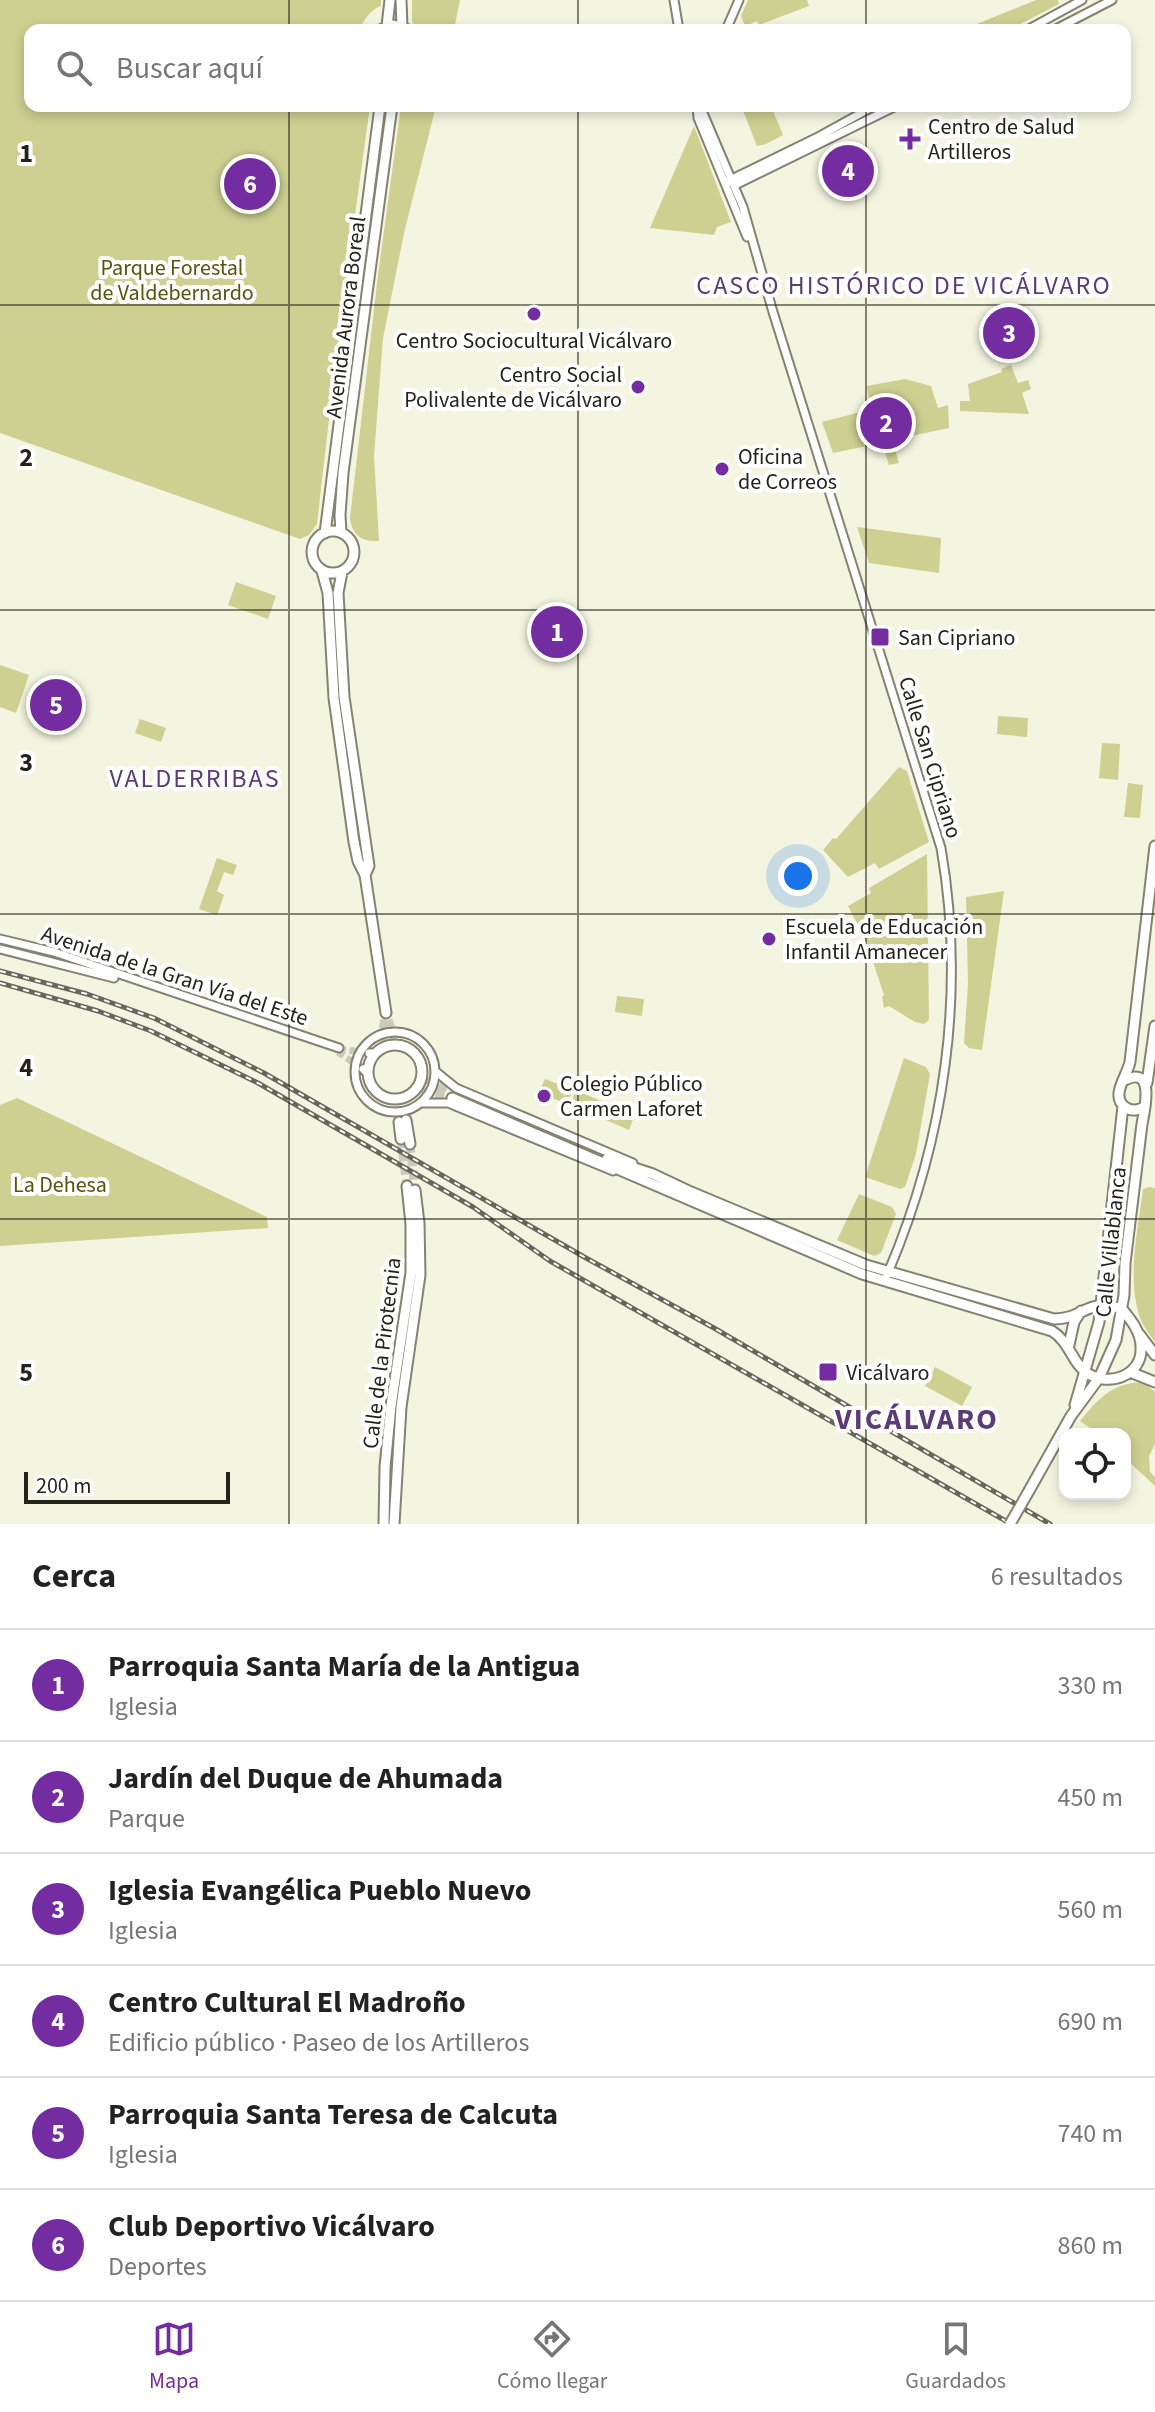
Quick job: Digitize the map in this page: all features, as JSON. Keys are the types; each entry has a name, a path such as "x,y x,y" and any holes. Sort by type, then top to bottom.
{"main road":[{"path":"385,24 390,0"},
{"path":"401,0 404,24"},
{"name":"Avenida Aurora Boreal","path":"325,533 379,112"},
{"name":"Avenida Aurora Boreal","path":"341,533 343,473 391,112"},
{"path":"322,571 332,574 342,572 349,566 354,552 352,543 341,533 325,533 312,548 328,593 334,698 358,861 367,871"},
{"path":"342,572 338,593 344,697 386,1013"},
{"path":"1155,846 1130,1062 1118,1095 1123,1106 1134,1110 1145,1107 1151,1096 1147,1083 1155,1026"},
{"path":"398,1043 416,1056 424,1076 407,1099 375,1090 366,1072 376,1050 398,1043"},
{"path":"1125,1080 1137,1077 1147,1083"},
{"path":"1139,1334 1142,1351 1136,1368 1113,1379 1099,1378 1086,1373 1069,1345 1052,1331 886,1277 634,1178 453,1097 653,1174 886,1277 1050,1318 1062,1319 1100,1304 1122,1309 1155,1355"},
{"name":"Calle Villablanca","path":"1071,1416 1099,1322 1123,1106"},
{"name":"Calle Villablanca","path":"1071,1416 1099,1378 1116,1340 1145,1107"},
{"path":"403,1121 405,1142"},
{"name":"Calle de la Pirotecnia","path":"384,1524 391,1406 411,1273 411,1188 419,1223 420,1275 401,1407 394,1524"},
{"path":"1069,1345 1070,1333 1081,1311"},
{"path":"1130,1372 1155,1382"},
{"path":"1010,1524 1071,1416"}],"street":[{"path":"674,0 678,24"},
{"path":"729,24 739,0"},
{"path":"1039,24 1082,0"},
{"path":"1065,24 1097,3 1112,0"},
{"path":"1060,14 1063,24"},
{"name":"Calle San Cipriano","path":"697,112 707,140 730,183"},
{"name":"Calle San Cipriano","path":"700,112 730,183 757,262 915,762 941,848 949,894 953,977 946,1065 920,1188 886,1277"},
{"path":"730,183 863,112"},
{"path":"730,183 883,112"},
{"name":"Avenida de la Gran Vía del Este","path":"0,939 54,952 338,1050 158,991 0,949"},
{"path":"403,1033 424,1045 430,1053 435,1070 432,1087 407,1099 412,1109 397,1112 373,1106 357,1083 359,1056 367,1044 377,1037 403,1033"},
{"path":"435,1070 456,1088 653,1174"},
{"path":"407,1099 448,1103 591,1164 634,1178"}],"green space":[{"name":"Parque Forestal de Valdebernardo","path":"0,0 381,0 381,6 363,24 24,24 24,112 369,112 317,524 309,535 300,539 0,433"},
{"path":"412,0 460,0 455,24 412,22"},
{"path":"748,0 807,0 809,6 762,24 757,21 744,24 741,16"},
{"path":"1036,0 1058,0 1059,4 1021,24 977,24"},
{"path":"400,112 434,112 404,233 383,338 374,456 379,541 373,541 363,539 356,533 350,518"},
{"path":"744,112 773,112 783,135 757,146"},
{"path":"694,126 731,222 717,227 714,235 650,228"},
{"path":"1011,365 1018,383 1028,380 1031,389 1022,393 1029,414 960,411 960,401 970,401 968,384 1002,372 1001,369"},
{"path":"905,379 931,386 938,408 948,405 949,428 892,440 899,463 889,465 882,443 833,453 822,422 872,409 866,386"},
{"path":"857,527 941,538 939,573 869,563"},
{"path":"236,582 276,596 268,619 228,605"},
{"path":"0,665 29,675 16,713 0,707"},
{"path":"998,716 1028,718 1027,737 997,734"},
{"path":"140,719 166,728 161,742 135,733"},
{"path":"1102,743 1120,744 1118,780 1099,778"},
{"path":"899,767 907,771 929,842 879,869 875,863 848,877 823,850"},
{"path":"1128,783 1143,785 1140,818 1124,817"},
{"path":"927,854 929,1020 924,1024 889,1006 884,1008 884,995 866,941 848,906 871,893 869,888"},
{"path":"217,858 237,865 233,875 224,872 217,891 224,895 217,915 199,909"},
{"path":"1004,891 982,1050 969,1048 964,1043 968,984 966,897"},
{"path":"617,996 644,999 642,1016 615,1012"},
{"path":"904,1058 926,1067 930,1074 916,1154 905,1187 900,1189 865,1177"},
{"path":"545,1079 573,1090 567,1104 539,1093"},
{"path":"576,1090 603,1102 597,1117 569,1106"},
{"name":"La Dehesa","path":"17,1098 267,1217 268,1228 0,1246 0,1105"},
{"path":"607,1103 635,1114 629,1130 601,1118"},
{"path":"1155,1188 1155,1342 1140,1319 1134,1284 1143,1189"},
{"path":"859,1194 892,1207 896,1214 881,1253 874,1256 837,1240"},
{"path":"935,1367 972,1387 962,1406 925,1386"},
{"path":"1144,1382 1155,1392 1155,1444 1149,1456 1155,1486 1131,1464 1131,1428 1090,1428 1080,1421 1107,1393"}],"tunnel":[{"path":"381,1042 386,1013"},
{"path":"388,1020 395,1039"},
{"path":"339,1049 369,1053"},
{"path":"338,1052 363,1069"},
{"path":"427,1079 454,1095"},
{"path":"422,1092 446,1096"},
{"path":"405,1106 406,1120"},
{"path":"395,1107 399,1122"},
{"path":"401,1139 407,1186"},
{"path":"410,1144 415,1190"}],"railway":[{"path":"0,971 87,994 154,1018 264,1073 714,1328 1050,1524"},
{"path":"0,983 98,1011 151,1031 258,1083 473,1207 550,1261 1011,1524"}],"place":[{"name":"Centro de Salud Artilleros","path":"910,139"},
{"name":"Centro Cultural El Madroño","path":"848,171"},
{"name":"Club Deportivo Vicálvaro","path":"250,184"},
{"name":"Centro Sociocultural Vicálvaro","path":"534,314"},
{"name":"Iglesia Evangélica Pueblo Nuevo","path":"1009,333"},
{"name":"Centro Social Polivalente de Vicálvaro","path":"638,387"},
{"name":"Jardín del Duque de Ahumada","path":"886,423"},
{"name":"Oficina de Correos","path":"722,469"},
{"name":"Parroquia Santa María de la Antigua","path":"557,632"},
{"name":"San Cipriano","path":"880,637"},
{"name":"Parroquia Santa Teresa de Calcuta","path":"56,705"},
{"name":"Escuela de Educación Infantil Amanecer","path":"769,939"},
{"name":"Colegio Público Carmen Laforet","path":"544,1096"},
{"name":"Vicálvaro","path":"828,1372"}],"district":[{"name":"CASCO HISTÓRICO DE VICÁLVARO","path":"904,285"},
{"name":"VALDERRIBAS","path":"195,778"},
{"name":"VICÁLVARO","path":"917,1419"}]}
